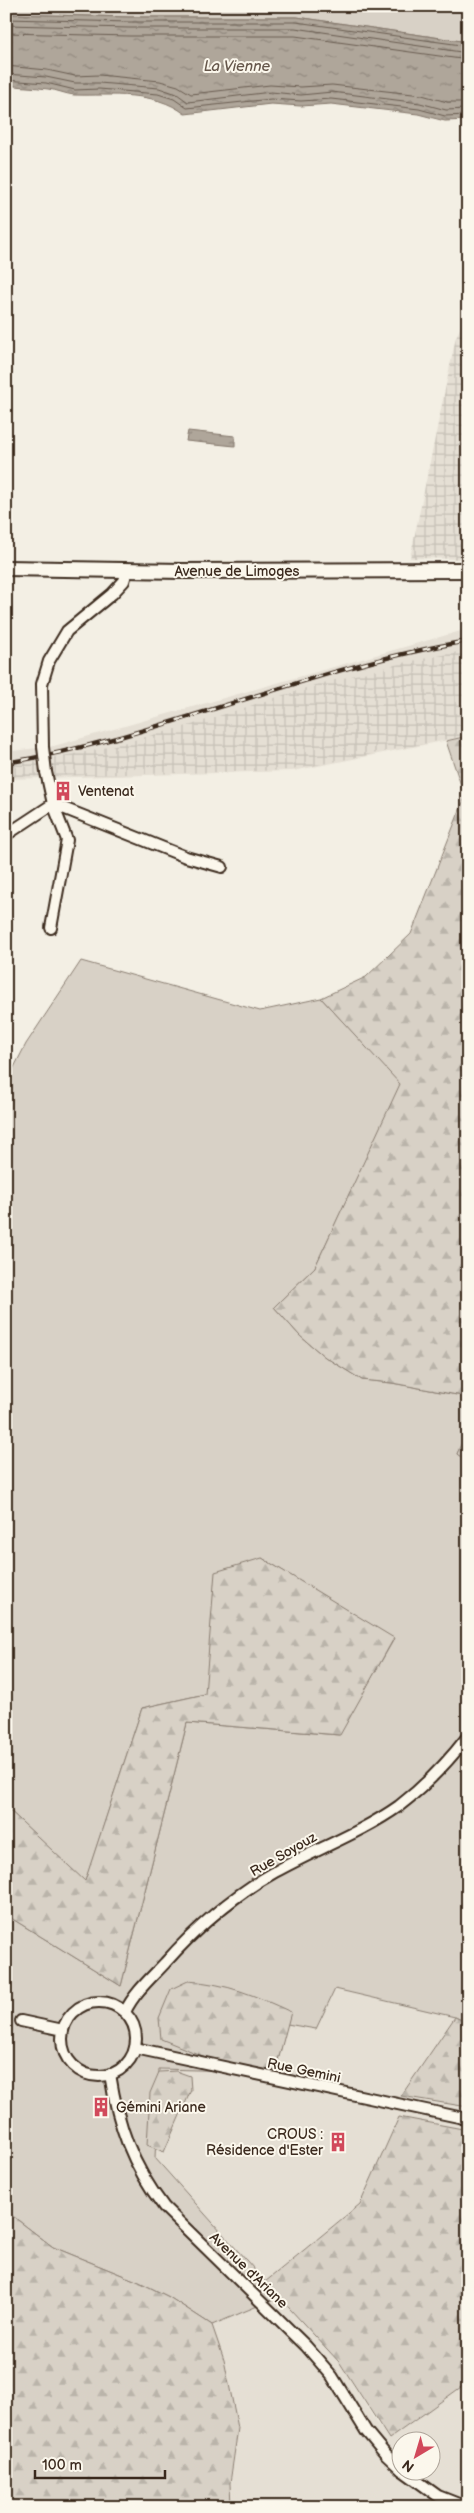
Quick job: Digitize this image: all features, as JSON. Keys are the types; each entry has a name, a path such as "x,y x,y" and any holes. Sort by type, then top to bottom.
{"main road":[{"name":"Avenue de Limoges","path":"6,568 127,571 468,570"}],"street":[{"path":"51,928 67,840 53,804 46,772 43,747 42,684 49,661 68,630 112,594 124,581 127,571"},
{"path":"6,835 53,804"},
{"path":"53,804 186,857 222,867"},
{"name":"Rue Soyouz","path":"125,2012 131,2000 176,1950 230,1902 274,1873 361,1829 398,1806 427,1782 468,1736"},
{"path":"108,2003 125,2012 134,2029 135,2048 126,2064 110,2074 91,2075 74,2066 64,2049 63,2030 73,2013 89,2004 108,2003"},
{"path":"21,2021 63,2030"},
{"name":"Rue Gemini","path":"135,2048 468,2119"},
{"name":"Avenue d'Ariane","path":"110,2074 124,2136 137,2168 154,2195 306,2346 332,2376 366,2431 392,2461"},
{"name":"Avenue d'Ariane","path":"416,2480 438,2496 466,2507"}],"shaded area":[{"path":"468,312 468,559 410,558 456,337"},
{"path":"468,629 468,736 293,771 6,779 6,721 10,720 13,751 54,746"},
{"path":"468,650 468,735 292,770 145,774 145,768 130,768 130,774 6,777 6,765 92,751 191,725 315,685 407,662"},
{"path":"335,1989 455,2017 468,2023 468,2130 399,2117 360,2204 265,2282 155,2158 159,2069 275,2072 287,2024 316,2029"},
{"path":"279,2297 340,2363 376,2422 389,2439 392,2437 392,2480 442,2480 442,2430 401,2430 468,2382 468,2507 231,2507 231,2482 238,2428 212,2325"}],"green space":[{"path":"6,6 468,6 468,42 297,17 129,17 6,14"},
{"path":"468,736 468,1397 392,1383 362,1380 325,1357 300,1336 274,1307 315,1267 400,1084 321,998 366,977 411,934 465,797 446,741"},
{"path":"81,961 260,1011 321,998 401,1084 315,1267 274,1307 300,1336 325,1357 362,1380 392,1383 468,1397 468,1429 457,1454 468,1462 468,2023 455,2017 335,1989 316,2029 287,2024 275,2072 159,2069 155,2158 279,2297 212,2325 169,2297 139,2282 53,2247 6,2211 6,1915 121,1986 187,1723 339,1735 394,1639 262,1558 205,1694 142,1708 85,1882 6,1807 6,1083 26,1044"},
{"path":"468,1429 468,1462 457,1454"},
{"path":"262,1558 394,1638 340,1735 187,1723 121,1986 6,1915 6,1807 85,1881 142,1708 205,1694 215,1572"},
{"path":"188,1981 203,1982 241,1991 291,2012 275,2072 208,2058 161,2039 159,2018 171,1989"},
{"path":"455,2017 468,2023 468,2107 401,2096"},
{"path":"176,2071 190,2076 191,2090 164,2152 147,2145 150,2093 159,2072"},
{"path":"399,2117 468,2130 468,2282 463,2286 468,2291 468,2382 401,2430 392,2430 392,2437 389,2439 340,2363 265,2282 360,2204"},
{"path":"6,2211 53,2247 139,2282 169,2297 212,2325 224,2360 238,2428 230,2483 231,2507 6,2507"}],"water":[{"name":"La Vienne","path":"6,14 129,17 297,17 468,42 468,120 445,121 418,114 331,104 301,106 271,104 185,114 173,106 146,98 117,95 74,95 48,89 6,85"},
{"path":"188,431 235,436 235,446 186,441"}],"railway":[{"path":"6,763 65,751 123,736 351,667 468,641"}],"place":[{"name":"Ventenat","path":"63,791"},
{"name":"Gémini Ariane","path":"101,2107"},
{"name":"CROUS : Résidence d'Ester","path":"338,2142"}]}
